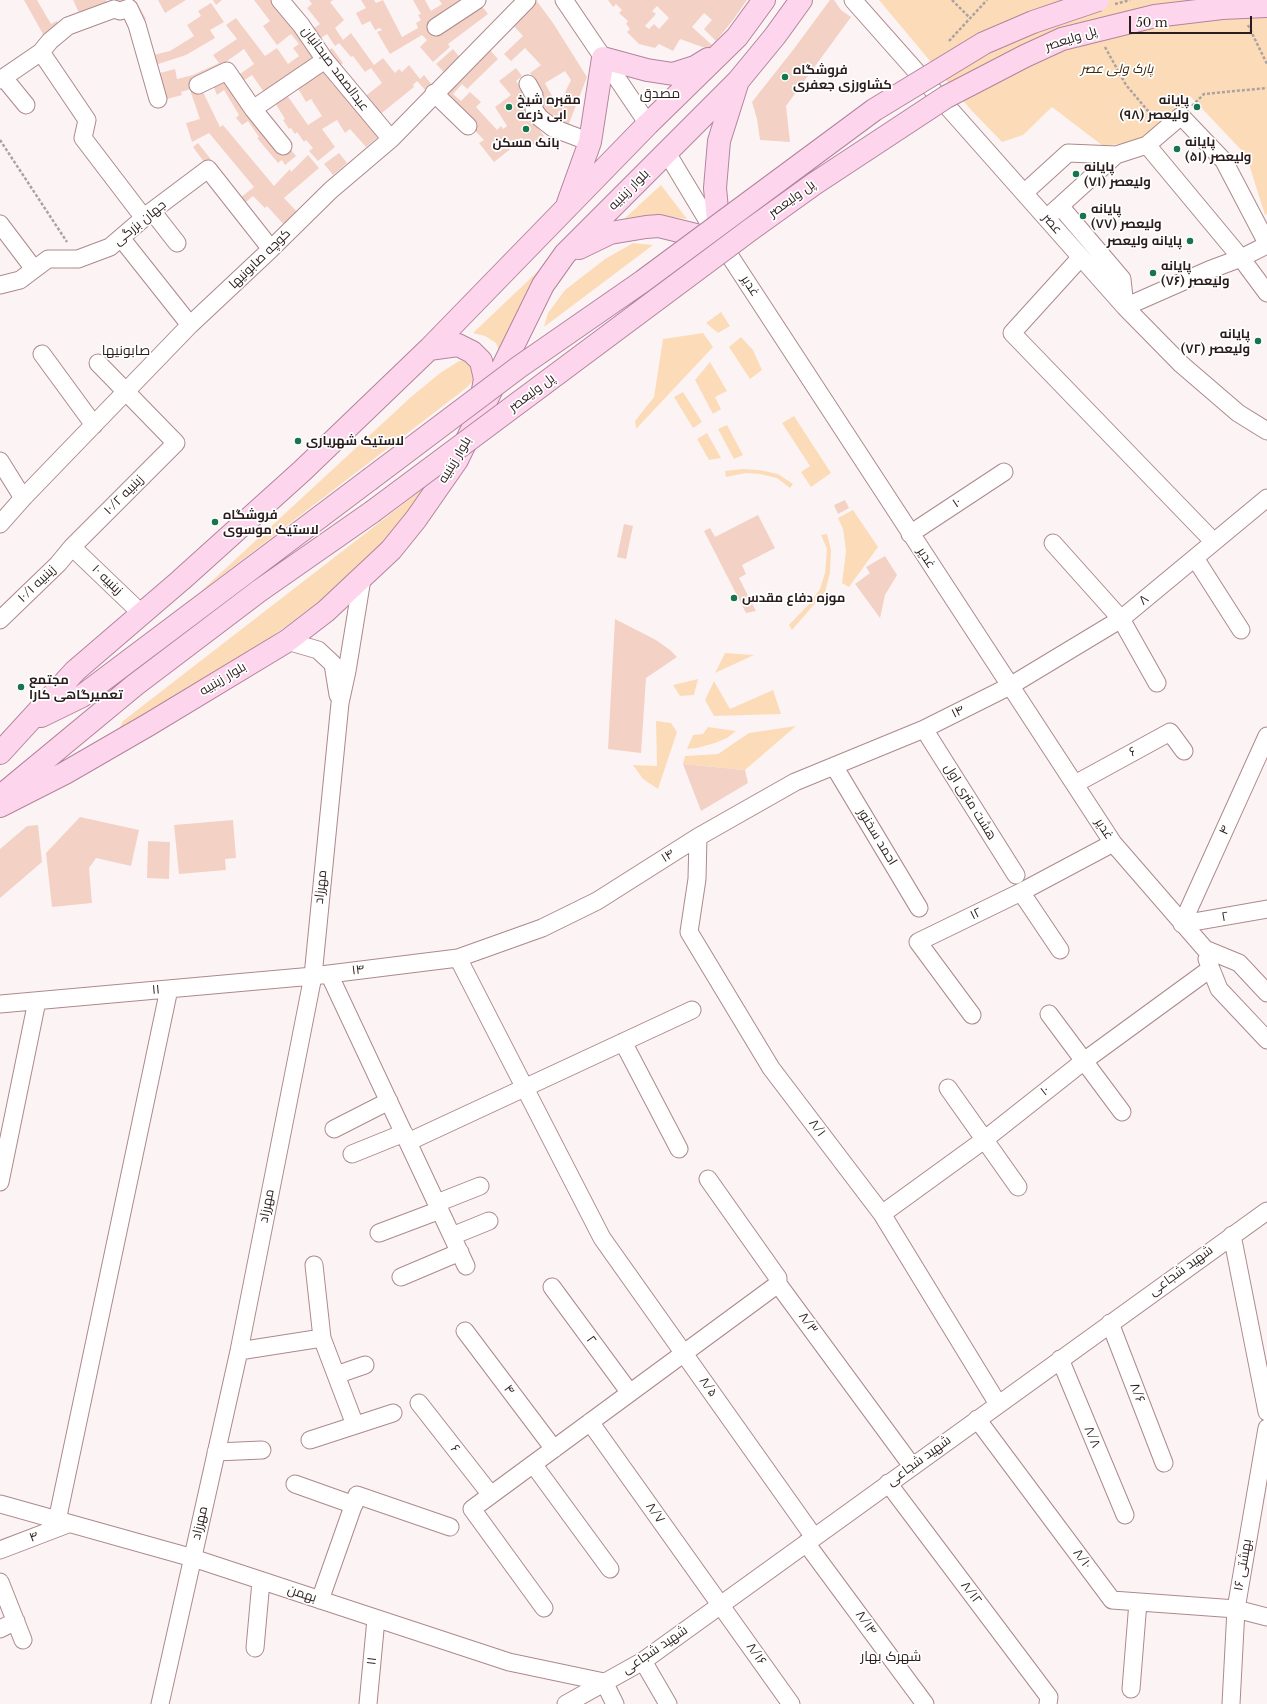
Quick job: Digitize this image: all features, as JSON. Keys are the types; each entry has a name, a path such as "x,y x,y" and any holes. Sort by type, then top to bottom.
{"main road":[{"path":"0,753 31,722 75,671 182,580 302,471 429,349 565,211 648,124 737,37 764,0"},
{"name":"بلوار زینبیه","path":"0,806 65,773 287,641 326,612 391,550 416,519 457,460 543,285 565,254 738,81 801,0"},
{"name":"پل ولیعصر","path":"31,722 82,696 519,367 643,281 874,110 984,43 1033,22 1098,0"},
{"name":"پل ولیعصر","path":"0,797 135,685 259,591 372,512 820,179 946,97 1025,56 1062,39 1155,16 1222,8 1267,6"},
{"path":"565,211 590,142 603,58 647,70 673,74 695,67 726,48"},
{"path":"565,254 610,233 646,227 659,226 720,241 715,188 719,141 738,81"},
{"path":"648,124 667,153"},
{"path":"429,349 458,345 472,352 481,361 485,379 476,423"}],"street":[{"name":"عبدالصمد صبحانیان","path":"280,0 301,25 325,60 391,139"},
{"path":"436,27 477,0"},
{"name":"کوچه صابونیها","path":"0,524 23,498 190,325 271,249 330,190 391,139 434,93 527,0"},
{"path":"564,0 648,124"},
{"path":"575,0 603,58"},
{"name":"عصر","path":"853,0 1126,307 1181,364 1238,413 1267,431"},
{"path":"26,105 2,79 41,52 50,41 68,26 112,4 120,11 129,8 138,25 158,99"},
{"path":"41,52 87,120 83,138 148,215 177,243"},
{"path":"253,109 325,60"},
{"path":"198,85 227,71 253,109 283,146"},
{"path":"528,84 534,95 534,110 540,118 553,128 590,142"},
{"path":"434,93 468,126"},
{"path":"1024,193 1068,153 1116,155 1146,145 1181,116 1224,161 1267,244 1241,258 1209,270 1126,307 1122,279 1060,206"},
{"path":"1146,145 1241,258 1267,293"},
{"name":"غدیر","path":"667,153 720,241 1113,843 1205,949"},
{"path":"1046,218 1116,155"},
{"name":"جهان بزرگی","path":"0,285 20,280 48,259 78,259 110,247 148,215 208,170 271,249"},
{"path":"0,224 34,269"},
{"path":"121,238 190,325"},
{"path":"1082,258 1012,333 1213,541"},
{"path":"42,354 94,425"},
{"path":"98,363 126,392"},
{"name":"زینبیه ۱۰/۲","path":"72,546 176,443 126,392"},
{"path":"0,461 23,498"},
{"name":"۱۰","path":"910,534 1004,472"},
{"name":"۸","path":"1010,686 1121,619 1195,558 1213,541 1267,498"},
{"path":"1053,543 1121,619 1157,683"},
{"name":"زینبیه ۱۰","path":"72,546 142,614"},
{"name":"زینبیه ۱۰/۱","path":"0,620 58,564 72,546"},
{"path":"1195,558 1241,630"},
{"path":"340,703 347,671 362,579"},
{"path":"287,641 318,650 333,664 340,703"},
{"name":"۱۴","path":"321,975 458,958 542,928 597,901 698,837 795,782 924,729 1010,686"},
{"name":"مهرزاد","path":"160,1704 321,975 340,703"},
{"name":"هشت متری اول","path":"924,729 1016,875"},
{"name":"۶","path":"1075,784 1170,732 1184,751"},
{"name":"۴","path":"1182,924 1267,736"},
{"name":"احمد سخنور","path":"834,766 919,908"},
{"name":"۸/۱","path":"698,837 697,879 689,932 771,1068 882,1214 998,1404"},
{"name":"۱۲","path":"972,1014 918,942 1021,892 1113,843"},
{"path":"1021,892 1060,950"},
{"name":"۲","path":"1182,924 1267,909"},
{"path":"1205,949 1210,969 1218,989 1267,1040"},
{"path":"1205,949 1239,963 1267,993"},
{"name":"۸/۵","path":"458,958 602,1238 684,1353 810,1540"},
{"name":"۱۰","path":"882,1214 984,1140 1084,1061 1210,969"},
{"path":"321,975 389,1101 463,1259 401,1277"},
{"name":"۱۱","path":"0,1004 321,975"},
{"path":"62,1522 169,989"},
{"path":"0,1182 37,1001"},
{"path":"352,1154 406,1137 525,1087 692,1010"},
{"path":"1049,1014 1122,1112"},
{"path":"623,1042 679,1149"},
{"path":"948,1088 1018,1187"},
{"path":"334,1129 389,1101"},
{"name":"۸/۳","path":"708,1179 778,1278 778,1284 912,1466"},
{"path":"379,1233 439,1207 480,1186"},
{"name":"شهید شجاعی","path":"566,1704 643,1661 1232,1235 1264,1218"},
{"path":"452,1236 489,1221"},
{"path":"1232,1235 1267,1412"},
{"path":"314,1265 322,1338 355,1425"},
{"path":"544,1608 472,1509 778,1284"},
{"name":"۲","path":"552,1287 630,1393"},
{"name":"۸/۶","path":"1110,1323 1164,1463"},
{"name":"۴","path":"465,1331 554,1449"},
{"path":"239,1351 322,1338"},
{"name":"۸/۸","path":"1060,1359 1125,1515"},
{"path":"336,1375 365,1365"},
{"name":"۶","path":"419,1403 491,1495"},
{"path":"310,1440 393,1413"},
{"name":"۸/۱۰","path":"977,1419 1112,1600 1236,1609 1267,1617"},
{"name":"۸/۷","path":"590,1422 720,1604"},
{"name":"۱۶ بهشتی","path":"1231,1704 1236,1609 1267,1428"},
{"path":"216,1452 262,1450"},
{"path":"533,1464 610,1569"},
{"name":"۸/۱۲","path":"888,1483 1049,1697 1048,1704"},
{"path":"295,1484 354,1505"},
{"path":"320,1600 357,1495 450,1527"},
{"name":"بهمن","path":"0,1504 193,1558 509,1662 604,1682"},
{"name":"۴","path":"0,1550 62,1522"},
{"name":"۸/۱۴","path":"810,1540 925,1704"},
{"path":"255,1648 261,1581"},
{"path":"0,1582 23,1640"},
{"path":"1131,1689 1138,1602"},
{"name":"۸/۱۶","path":"720,1604 791,1704"},
{"name":"۱۱","path":"368,1704 376,1619"},
{"path":"0,1629 16,1621"},
{"path":"643,1661 668,1704"},
{"path":"604,1682 615,1704"}],"path":[{"path":"952,0 970,18"},
{"path":"946,44 987,0"},
{"path":"1246,21 1267,64"},
{"path":"1102,42 1126,85 1164,130"},
{"path":"1181,116 1204,94 1267,88"},
{"path":"0,140 78,259"}],"green space":[{"name":"پارک ولی عصر","path":"879,0 1267,0 1267,214 1265,215 1246,155 1190,96 1144,141 1103,146 1052,107 1023,135 1002,142 971,110"},
{"path":"661,185 687,219 657,215 625,218"},
{"path":"633,243 653,245 544,327 548,313 565,290 605,259"},
{"path":"554,256 500,353 496,343 485,336 473,333"},
{"path":"721,312 730,326 718,333 706,323"},
{"path":"703,333 713,347 636,429 635,421 654,397 663,339"},
{"path":"741,337 753,350 762,370 750,379 729,347"},
{"path":"459,361 466,361 473,367 477,377 465,389 199,593 411,397 440,373"},
{"path":"710,362 727,391 715,397 721,409 713,414 695,380"},
{"path":"683,392 702,422 693,428 674,397"},
{"path":"794,416 831,473 811,487 801,472 810,466 782,423"},
{"path":"727,425 743,455 734,459 718,429"},
{"path":"707,433 721,458 709,460 697,439"},
{"path":"743,469 759,470 778,474 793,484 790,488 777,478 760,474 746,473 726,477 725,471"},
{"path":"433,481 405,521 357,573 266,641 119,729 123,721"},
{"path":"853,510 878,547 849,587 842,583 846,551 843,529 838,518"},
{"path":"827,534 831,550 830,573 825,592 792,630 789,625 809,604 820,589 825,573 827,549 821,535"},
{"path":"725,653 754,655 715,673"},
{"path":"698,679 694,695 680,696 673,685"},
{"path":"714,681 730,709 773,690 781,714 714,716 705,700"},
{"path":"656,721 671,723 677,732 658,789 643,779 633,765 657,766"},
{"path":"796,726 745,770 683,764 685,756 718,754 749,733"},
{"path":"708,727 736,731 727,738 715,743 687,749 693,735 703,734"}],"building":[{"path":"24,0 37,0 51,24 57,21 60,28 44,36"},
{"path":"73,0 106,0 108,5 81,17"},
{"path":"117,0 131,0 132,3 136,1 146,19 140,23 121,9"},
{"path":"158,0 186,0 165,13"},
{"path":"213,0 222,0 216,5"},
{"path":"254,0 274,0 320,58 266,95 252,75 240,83 236,77 254,64 244,49 220,66 197,87 181,92 182,95 167,99 160,73 175,69 177,79 193,75 219,63 213,55 237,39 226,25 236,18 265,56 277,48 288,64 299,56 293,48 299,44 291,34 277,45 263,26 270,21"},
{"path":"309,0 333,0 330,2 344,20 335,28 343,40 351,33 374,65 383,58 395,73 399,69 402,72 409,65 420,79 424,75 433,86 426,91 417,81 413,85 414,87 378,116 363,98 382,83 371,68 365,72 353,56 351,57 339,43 335,46 327,34 318,40 311,30 320,24 307,8 312,4"},
{"path":"361,0 374,0 376,3 383,0 402,37 418,28 416,23 421,20 418,15 421,14 413,0 425,0 431,11 442,4 439,0 473,0 478,1 488,14 448,44 450,47 433,62 420,47 427,40 422,35 390,54 377,32 382,30 380,28 375,30 370,21 362,25 356,13 366,8"},
{"path":"533,0 536,0 553,23 587,77 568,126 547,114 541,104 538,87 530,73 541,65 525,48 511,61 504,54 523,36 512,24","holes":["565,71 571,80 558,107 545,83"]},
{"path":"608,0 747,0 716,41 704,29 712,20 704,13 692,27 712,45 708,49 680,39 673,51 659,44 655,48 639,44 627,32 630,29 626,24 628,21 619,13 622,10 616,4 613,7","holes":["657,6 669,18 659,29 654,24 649,29 645,26 656,14 652,11"]},
{"path":"830,0 834,0 841,10 851,17 786,106 790,142 760,140 757,119 752,102"},
{"path":"211,3 224,22 210,30 215,38 186,55 152,66 149,56 170,51 194,36 187,25 201,16 198,11"},
{"path":"486,46 498,59 467,89 462,84 453,94 461,101 470,92 481,102 476,107 497,130 501,126 503,129 507,126 495,107 511,95 499,81 516,68 522,76 516,81 530,101 523,107 544,136 528,148 522,140 494,162 479,143 484,140 438,93"},
{"path":"332,48 343,63 338,67 327,52"},
{"path":"453,49 461,59 446,74 436,64"},
{"path":"324,70 333,85 337,82 379,136 366,147 350,129 345,133 337,120 322,129 335,147 318,161 309,151 313,148 306,140 304,142 297,132 295,134 291,128 289,129 283,120 285,119 272,98 284,91 308,125 322,116 311,99 306,102 297,87"},
{"path":"226,74 296,156 285,165 282,160 278,163 257,138 259,137 248,121 242,125 236,118 239,115 224,90 217,95 213,85 202,90 220,127 223,125 274,186 290,169 291,172 308,155 319,168 284,198 299,214 286,227 267,206 265,208 253,196 240,207 236,201 254,187 209,133 192,142 186,123 200,119 190,90"},
{"path":"198,143 213,162 207,166 193,147"},
{"path":"339,153 347,163 333,175 324,164"},
{"path":"845,500 849,508 838,514 834,505"},
{"path":"758,515 775,548 742,565 746,574 739,578 756,611 746,613 704,531 710,528 715,537"},
{"path":"624,524 633,526 626,559 617,557"},
{"path":"885,556 897,575 885,595 880,618 855,584 870,573 866,567"},
{"path":"615,619 656,640 677,657 646,678 641,753 608,749"},
{"path":"683,764 745,770 748,783 701,811"},
{"path":"80,817 139,830 131,866 96,858 89,868 92,903 52,907 46,853"},
{"path":"233,820 236,858 225,859 226,870 179,874 174,825"},
{"path":"38,825 42,862 0,898 0,849 27,826"},
{"path":"148,841 170,842 169,879 147,878"}],"place":[{"name":"فروشگاه کشاورزی جعفری","path":"785,77"},
{"name":"مقبره شیخ ابی ذرعه","path":"509,107"},
{"name":"پایانه ولیعصر (۹۸)","path":"1197,107"},
{"name":"بانک مسکن","path":"526,129"},
{"name":"پایانه ولیعصر (۵۱)","path":"1177,149"},
{"name":"پایانه ولیعصر (۷۱)","path":"1076,174"},
{"name":"پایانه ولیعصر (۷۷)","path":"1083,216"},
{"name":"پایانه ولیعصر","path":"1190,241"},
{"name":"پایانه ولیعصر (۷۶)","path":"1153,273"},
{"name":"پایانه ولیعصر (۷۲)","path":"1258,341"},
{"name":"لاستیک شهریاری","path":"298,441"},
{"name":"فروشگاه لاستیک موسوی","path":"215,522"},
{"name":"موزه دفاع مقدس","path":"734,598"},
{"name":"مجتمع تعمیرگاهی کارا","path":"21,687"}],"district":[{"name":"مصدق","path":"660,94"},
{"name":"صابونیها","path":"126,351"},
{"name":"شهرک بهار","path":"891,1657"}]}
